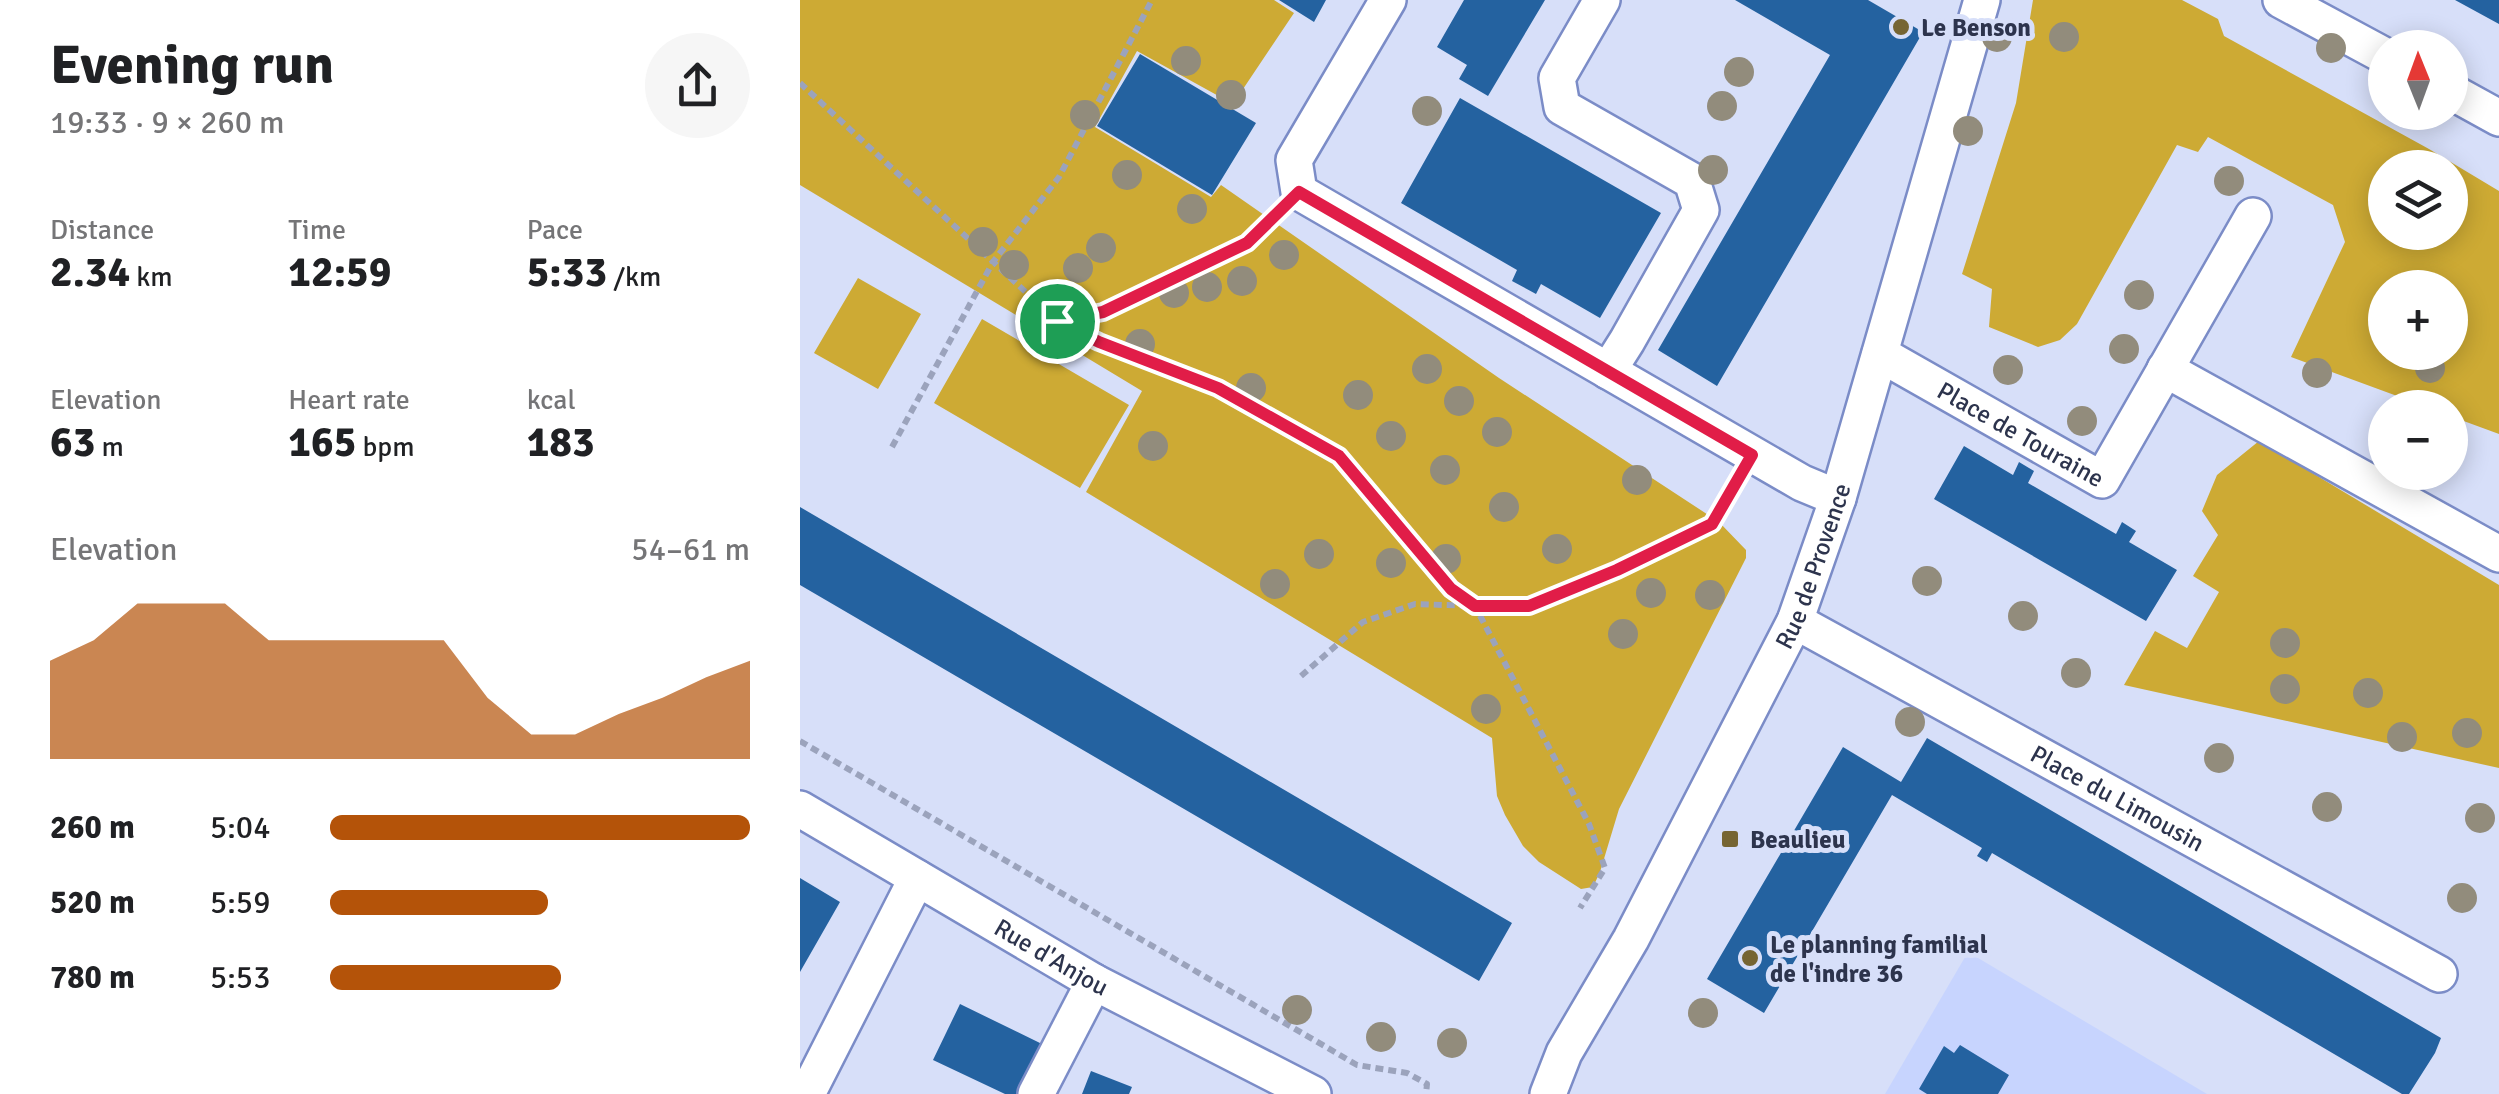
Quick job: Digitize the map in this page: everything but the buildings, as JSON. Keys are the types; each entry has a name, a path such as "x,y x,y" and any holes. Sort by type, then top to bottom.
{"street":[{"path":"1388,0 1294,160 1299,192 1752,455 1838,498"},
{"path":"1602,0 1558,78 1562,107 1692,181 1701,210 1608,370"},
{"name":"Rue de Provence","path":"1548,1094 1564,1053 1630,938 1795,621 1838,498 1982,0"},
{"path":"2281,0 2368,47"},
{"path":"2468,101 2499,118"},
{"name":"Place de Touraine","path":"1880,354 2102,480 2253,216"},
{"path":"2166,370 2499,554"},
{"name":"Place du Limousin","path":"1795,621 2439,974"},
{"name":"Rue d'Anjou","path":"800,809 1094,982 1313,1094"},
{"path":"806,1094 917,878"},
{"path":"1036,1094 1094,982"}],"path":[{"path":"892,447 993,262 1058,177 1152,0"},
{"path":"800,83 1057,321 1099,342 1218,388 1339,456 1451,589 1475,606 1589,824 1605,868 1580,908"},
{"path":"1057,321 1103,312 1247,243 1299,192"},
{"path":"1301,676 1363,622 1416,604 1529,606 1617,570 1712,524 1752,455"},
{"path":"800,741 1356,1064 1407,1073 1427,1084 1426,1094"}],"shaded area":[{"path":"800,0 1274,0 1294,13 1233,104 1137,51 1095,127 1211,197 1221,185 1499,378 1719,522 1746,550 1746,558 1619,809 1593,887 1581,889 1539,862 1523,846 1497,796 1492,738 1086,492 1142,391 800,185"},
{"path":"2033,0 2182,0 2218,19 2224,36 2368,115 2368,130 2395,130 2431,150 2368,150 2368,250 2468,250 2468,172 2499,191 2499,434 2468,423 2468,390 2381,390 2291,357 2345,242 2333,205 2208,137 2198,152 2177,145 2077,324 2060,340 2038,347 1989,327 1992,289 1962,274 2016,103"},
{"path":"858,278 921,314 878,389 814,353"},
{"path":"982,319 1129,405 1080,488 934,403"},
{"path":"2259,441 2499,585 2499,768 2124,685 2155,631 2187,648 2219,592 2193,576 2218,535 2202,511 2217,475"},
{"path":"1968,952 2207,1094 1885,1094"}],"place":[{"name":"Le Benson","path":"1901,27"},
{"name":"Beaulieu","path":"1730,839"},
{"name":"Le planning familial de l'indre 36","path":"1750,958"}],"route":[{"path":"1299,192 1752,455 1712,524 1617,570 1529,606 1475,606 1451,589 1339,456 1218,388 1099,342 1057,321 1103,312 1247,243 1299,192"}]}
